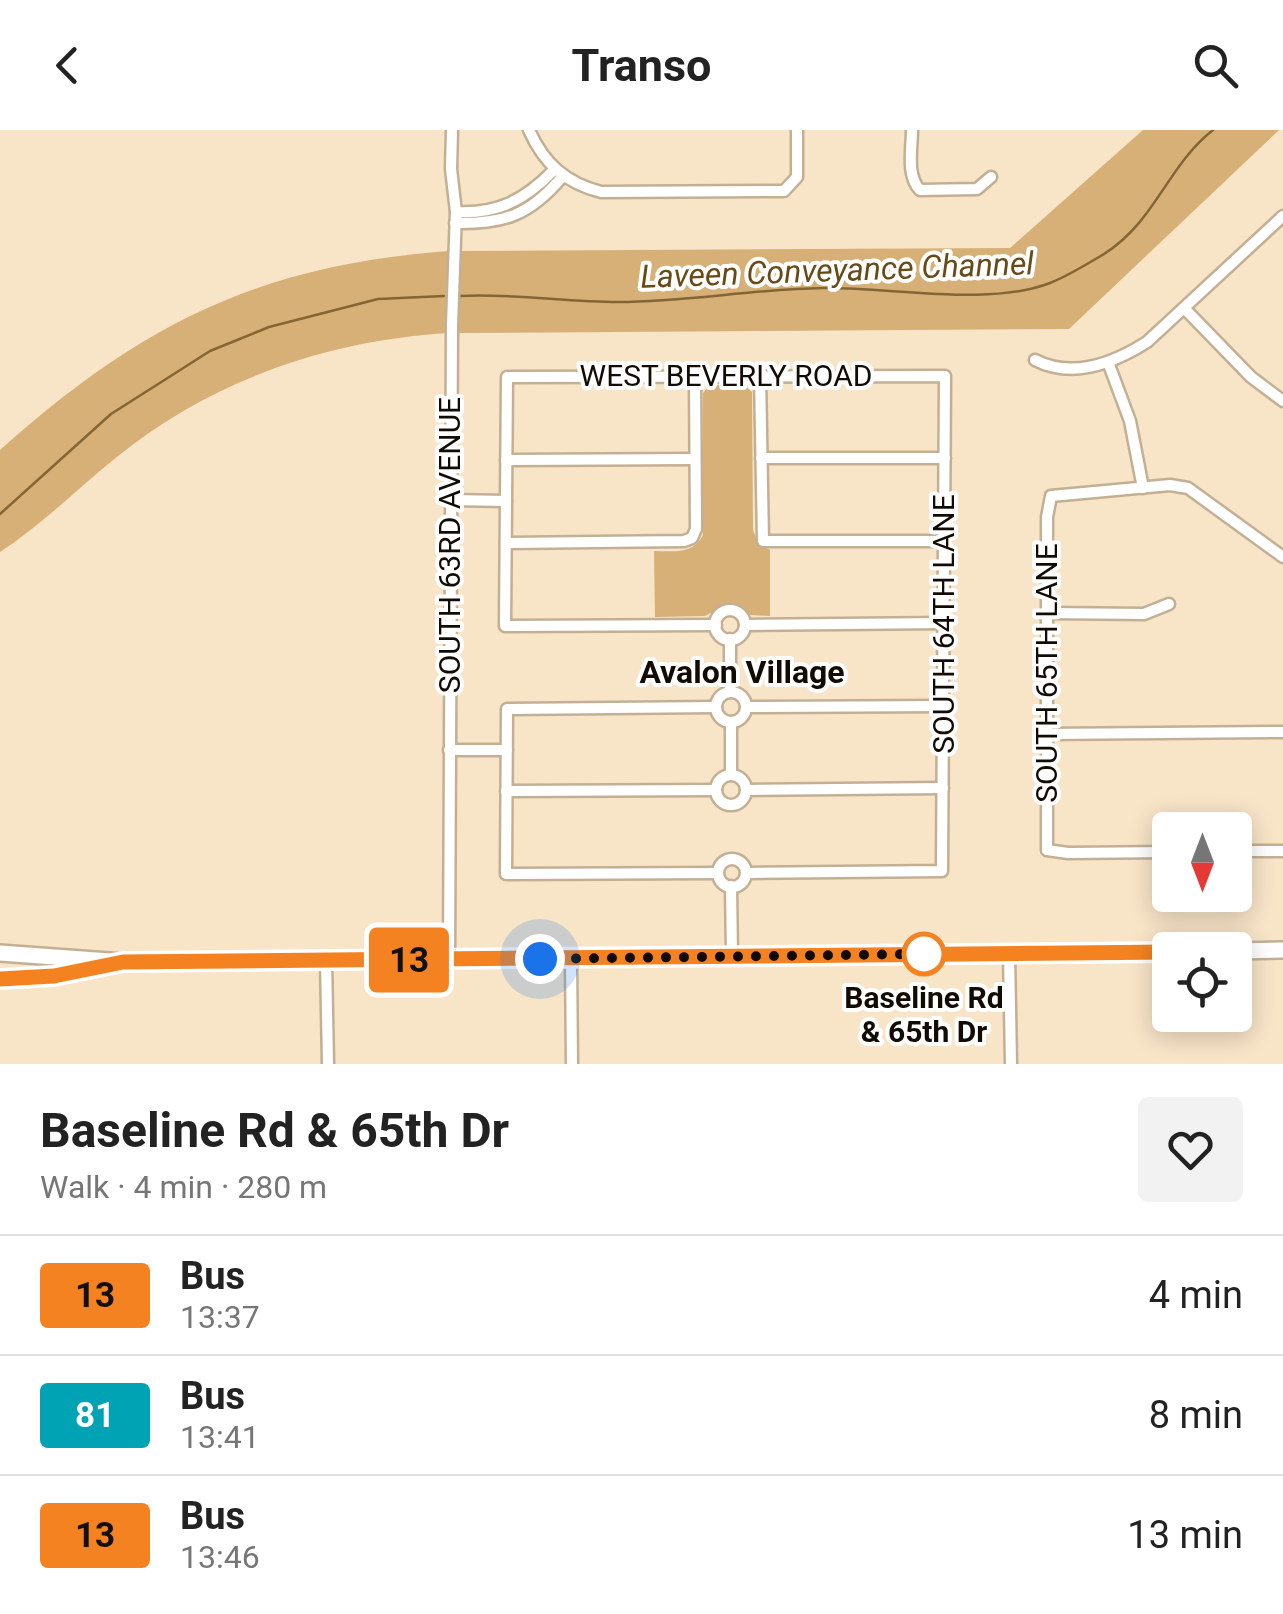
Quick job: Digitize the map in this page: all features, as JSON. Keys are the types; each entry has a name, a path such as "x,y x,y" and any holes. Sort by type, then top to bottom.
{"main road":[{"path":"1252,951 1283,950"},
{"path":"0,953 123,962 1152,952"},
{"path":"0,979 54,976 123,962"}],"street":[{"name":"SOUTH 63RD AVENUE","path":"449,960 455,218 452,130"},
{"path":"529,130 558,173 601,192 784,191 798,176 796,130"},
{"path":"912,130 914,184 920,190 977,189 991,176"},
{"path":"455,218 489,222 518,215 546,196 558,173"},
{"path":"1035,360 1051,369 1079,369 1108,362 1146,342 1283,216"},
{"path":"1184,308 1251,377 1281,396"},
{"path":"1108,362 1130,421 1143,488 1170,484 1188,488 1283,557"},
{"path":"506,543 684,542 692,538 696,529 695,376"},
{"path":"760,376 763,542 945,541"},
{"name":"WEST BEVERLY ROAD","path":"506,460 507,377 945,376"},
{"name":"SOUTH 64TH LANE","path":"746,873 942,871 945,376"},
{"path":"761,458 945,458"},
{"path":"694,459 506,460 506,626 716,625"},
{"name":"SOUTH 65TH LANE","path":"1143,488 1051,496 1047,516 1047,850 1152,852"},
{"path":"450,500 506,501"},
{"path":"1048,614 1144,614 1170,604"},
{"path":"732,610 740,614 745,625 742,634 730,639 718,633 716,625 721,614 732,610"},
{"path":"745,625 944,623"},
{"path":"730,639 730,692"},
{"path":"730,692 740,695 746,707 740,719 731,722 719,716 716,707 722,695 730,692"},
{"path":"746,707 944,706"},
{"path":"716,707 507,710 506,874 718,873"},
{"path":"731,722 731,775"},
{"path":"1046,734 1283,732"},
{"path":"449,750 506,750"},
{"path":"731,775 743,781 746,790 742,799 728,804 716,790 719,781 731,775"},
{"path":"746,790 942,788"},
{"path":"506,791 716,790"},
{"path":"1252,851 1283,850"},
{"path":"734,859 741,862 746,873 743,881 731,886 722,882 718,873 723,862 734,859"},
{"path":"731,886 732,957"},
{"path":"1009,953 1011,1064"},
{"path":"570,958 572,1064"},
{"path":"326,960 328,1064"}],"shaded area":[{"path":"1143,130 1279,130 1069,329 458,333 459,251 1010,248"},
{"path":"449,251 449,333 360,344 316,355 232,386 154,429 0,552 0,450 103,368 206,308 261,287 381,258"},
{"path":"710,385 744,385 752,392 753,530 758,543 770,550 770,616 751,615 728,604 705,616 655,617 654,551 688,549 703,535 703,393"}],"waterway":[{"name":"Laveen Conveyance Channel","path":"459,296 618,302 823,288 969,295 1025,290 1064,277 1122,241 1197,144 1213,130"},
{"name":"Laveen Conveyance Channel","path":"0,514 111,414 210,351 269,327 378,299 444,296"}],"bus line":[{"name":"13","path":"0,979 54,976 123,962 1152,952"}],"place":[{"name":"Baseline Rd & 65th Dr","path":"924,954"}],"district":[{"name":"Avalon Village","path":"742,672"}],"route":[{"path":"540,959 924,954"}]}
